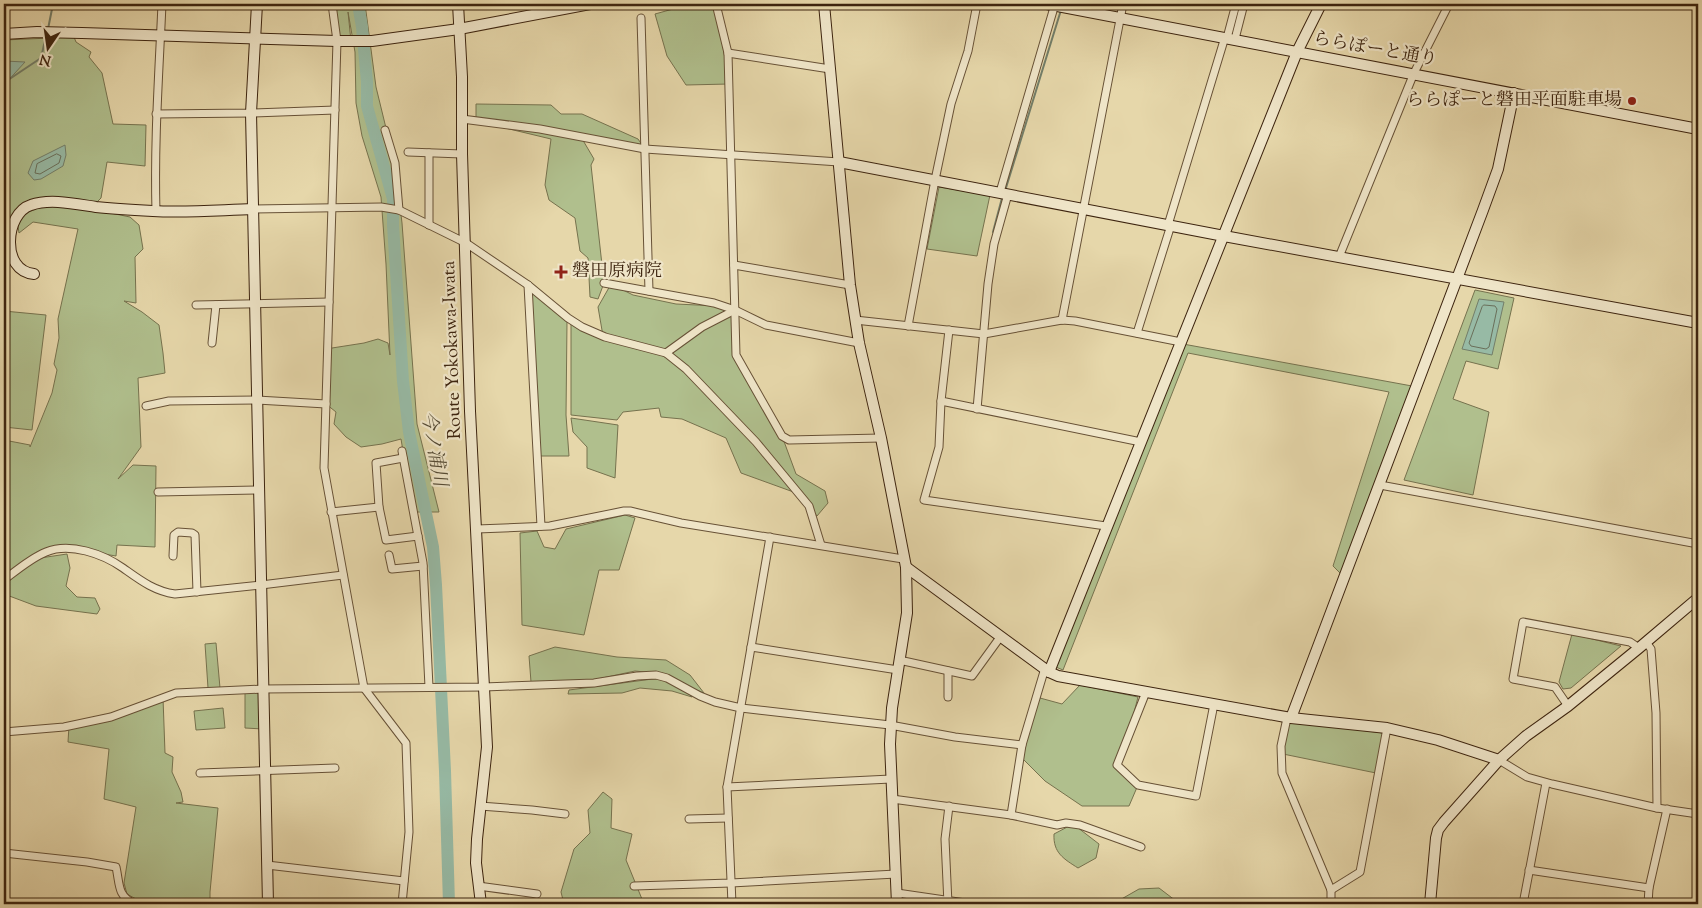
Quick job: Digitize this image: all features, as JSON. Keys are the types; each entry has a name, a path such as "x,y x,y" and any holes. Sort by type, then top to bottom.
{"street":[{"path":"156,212 156,114 162,4"},
{"path":"257,4 251,113 268,904"},
{"path":"332,4 337,41 324,468 364,688 406,743 409,832 402,904"},
{"name":"Route Yokokawa-Iwata","path":"458,4 462,77 462,154 470,411 487,747 476,847 481,904"},
{"path":"4,34 38,32 337,41 372,40 459,29 590,4"},
{"path":"716,4 728,53 736,355 782,436 789,440 881,438"},
{"path":"824,4 850,285 855,320 881,438 904,563 907,613 890,726 897,904"},
{"path":"908,326 934,180 951,104 968,51 977,4"},
{"path":"977,409 988,284 994,244 1004,193 1052,4"},
{"name":"ららぽーと通り","path":"1052,4 1698,129"},
{"path":"1062,320 1124,4"},
{"path":"1137,333 1229,38 1236,4"},
{"path":"1229,38 1244,4"},
{"path":"1012,815 1022,744 1047,670 1141,442 1297,52 1321,4"},
{"path":"1339,257 1414,74 1449,4"},
{"path":"641,18 649,292"},
{"path":"728,53 830,68"},
{"path":"1331,904 1331,890 1282,773 1280,746 1498,169 1514,93"},
{"path":"156,114 335,110"},
{"path":"462,120 540,129 645,149 731,153 839,162 1224,236 1698,323"},
{"path":"385,130 395,163 399,210"},
{"path":"408,152 462,154"},
{"path":"429,153 429,225"},
{"path":"34,274 20,270 12,263 10,255 11,229 20,212 29,205 40,202 156,212 331,207 381,207 399,210 466,243 528,285 582,327 605,337 666,354 686,370 756,442 809,506 821,545"},
{"path":"734,265 850,285"},
{"path":"604,283 714,303 734,310 766,326 859,343"},
{"path":"528,285 541,526"},
{"path":"196,305 329,302"},
{"path":"212,343 216,305"},
{"path":"666,354 702,327 734,310"},
{"path":"855,320 984,334 1062,320 1181,342"},
{"path":"949,330 941,402 940,447 924,500 1106,526"},
{"path":"146,406 168,401 257,400 326,404"},
{"path":"941,402 1141,442"},
{"path":"418,536 386,540 379,507 376,463 403,455 418,536 423,566 430,687"},
{"path":"1380,484 1698,544"},
{"path":"158,492 259,490"},
{"path":"331,512 379,507"},
{"path":"477,529 550,526 630,511 681,523 821,545 904,563 1047,670 1058,676 1289,718 1387,728 1438,740 1499,760 1527,777 1546,783 1656,808 1698,814"},
{"path":"173,556 174,535 178,532 192,532 195,535 197,592"},
{"path":"732,904 726,787 770,537"},
{"path":"4,580 46,552 63,548 80,550 101,556 117,564 149,586 162,592 175,594 261,586 343,575"},
{"path":"389,554 392,569 423,566"},
{"path":"1430,904 1438,830 1450,814 1499,760 1526,736 1568,706 1698,598"},
{"path":"1568,706 1555,687 1513,679 1523,622 1630,642 1651,648 1656,713 1656,808"},
{"path":"752,647 948,670 972,676 1001,636"},
{"path":"948,670 948,697"},
{"path":"4,732 64,727 111,717 176,693 263,689 594,684 637,676 656,675 668,678 715,702 741,708 890,726 955,737 1022,744"},
{"path":"1146,692 1117,765 1138,785 1196,796 1214,704"},
{"path":"1331,890 1360,872 1387,728"},
{"path":"200,773 335,768"},
{"path":"726,787 891,779"},
{"path":"1523,904 1546,783"},
{"path":"892,799 1012,815 1057,825 1066,823 1080,825 1141,847"},
{"path":"480,806 565,814"},
{"path":"948,902 945,839 949,806"},
{"path":"1648,904 1649,888 1667,809"},
{"path":"689,819 728,818"},
{"path":"4,853 116,867 121,894 124,899 134,904"},
{"path":"267,866 404,881"},
{"path":"1530,870 1649,888"},
{"path":"634,886 896,874"},
{"path":"478,886 538,894"},
{"path":"897,893 948,902 972,904"}],"shaded area":[{"path":"332,4 365,4 376,87 395,165 402,223 417,424 439,512 413,512 401,439 361,447 346,437 334,424 336,412 326,404 328,354 332,348 378,339 388,343 390,355 381,197 362,136 356,103 355,52 348,12 351,41 337,41"},
{"path":"691,4 716,4 729,84 686,85 667,56 655,14"},
{"path":"74,37 76,42 91,52 89,57 102,73 113,124 146,125 145,166 107,162 101,198 96,203 40,205 96,210 130,217 139,225 143,249 135,257 136,303 124,301 159,325 165,373 138,378 141,447 118,479 133,465 156,466 155,547 117,545 116,556 80,550 53,550 40,558 67,554 70,568 66,586 77,597 95,598 100,609 97,614 36,606 4,594 4,584 26,565 4,577 4,440 30,445 30,447 52,393 57,370 54,364 59,338 58,319 78,229 33,222 19,233 17,219 4,249 4,40"},
{"path":"476,104 551,105 561,114 582,114 638,139 645,149 581,137 594,159 591,165 604,283 598,299 590,297 588,258 580,251 575,218 549,200 545,185 551,139 476,121"},
{"path":"939,187 990,195 977,256 927,249"},
{"path":"611,284 633,295 676,304 739,307 736,355 782,436 796,474 825,491 828,503 817,516 799,494 741,473 726,438 682,419 661,417 659,408 623,412 617,420 571,415 571,320 603,336 598,307"},
{"path":"528,285 567,322 566,415 569,456 537,456"},
{"path":"1475,290 1514,298 1498,369 1466,361 1453,399 1489,412 1473,495 1404,480"},
{"path":"4,311 46,315 32,430 4,427"},
{"path":"1183,344 1412,386 1342,575 1333,566 1389,392 1188,353 1063,670 1051,665"},
{"path":"571,418 618,425 615,478 587,468 587,447 573,432"},
{"path":"625,515 635,518 619,570 599,570 584,635 522,625 520,533 537,531 544,547 555,549 566,529"},
{"path":"1572,634 1621,646 1571,688 1563,689 1559,682"},
{"path":"216,643 220,688 208,688 205,644"},
{"path":"555,647 617,657 666,660 690,675 704,693 683,685 665,674 635,671 593,680 531,682 529,656"},
{"path":"660,678 686,691 692,697 672,691 640,688 622,693 568,694 569,690"},
{"path":"1080,685 1138,697 1126,744 1117,765 1138,785 1129,806 1082,806 1045,781 1020,756 1029,722 1040,698 1062,704"},
{"path":"262,690 263,729 245,728 245,691"},
{"path":"163,698 165,753 173,757 172,772 181,792 183,802 176,803 218,808 210,904 145,904 127,894 124,883 136,807 104,799 109,749 68,742 69,726"},
{"path":"223,708 225,728 196,730 194,711"},
{"path":"1288,721 1383,733 1376,773 1283,754"},
{"path":"603,792 612,799 611,828 632,834 626,860 644,904 564,904 561,892 574,849 590,833 588,810"},
{"path":"1073,824 1099,844 1096,858 1078,868 1060,855 1054,841 1054,834"},
{"path":"1159,888 1180,904 1117,904 1118,901 1139,889"}],"water":[{"path":"4,61 25,62 4,85"},
{"path":"65,145 66,155 63,166 41,179 34,180 28,173 33,161"},
{"path":"1479,299 1504,302 1492,355 1462,349"}],"waterway":[{"path":"48,29 53,4"},
{"name":"今ノ浦川","path":"358,4 367,82 367,106 393,199 403,381 409,432 433,547 445,771 449,904"},
{"path":"1005,191 1061,10"},
{"path":"8,80 41,58 46,36"},
{"path":"993,232 1002,198"}],"place":[{"name":"ららぽーと磐田平面駐車場","path":"1632,101"},
{"name":"磐田原病院","path":"561,272"}]}
